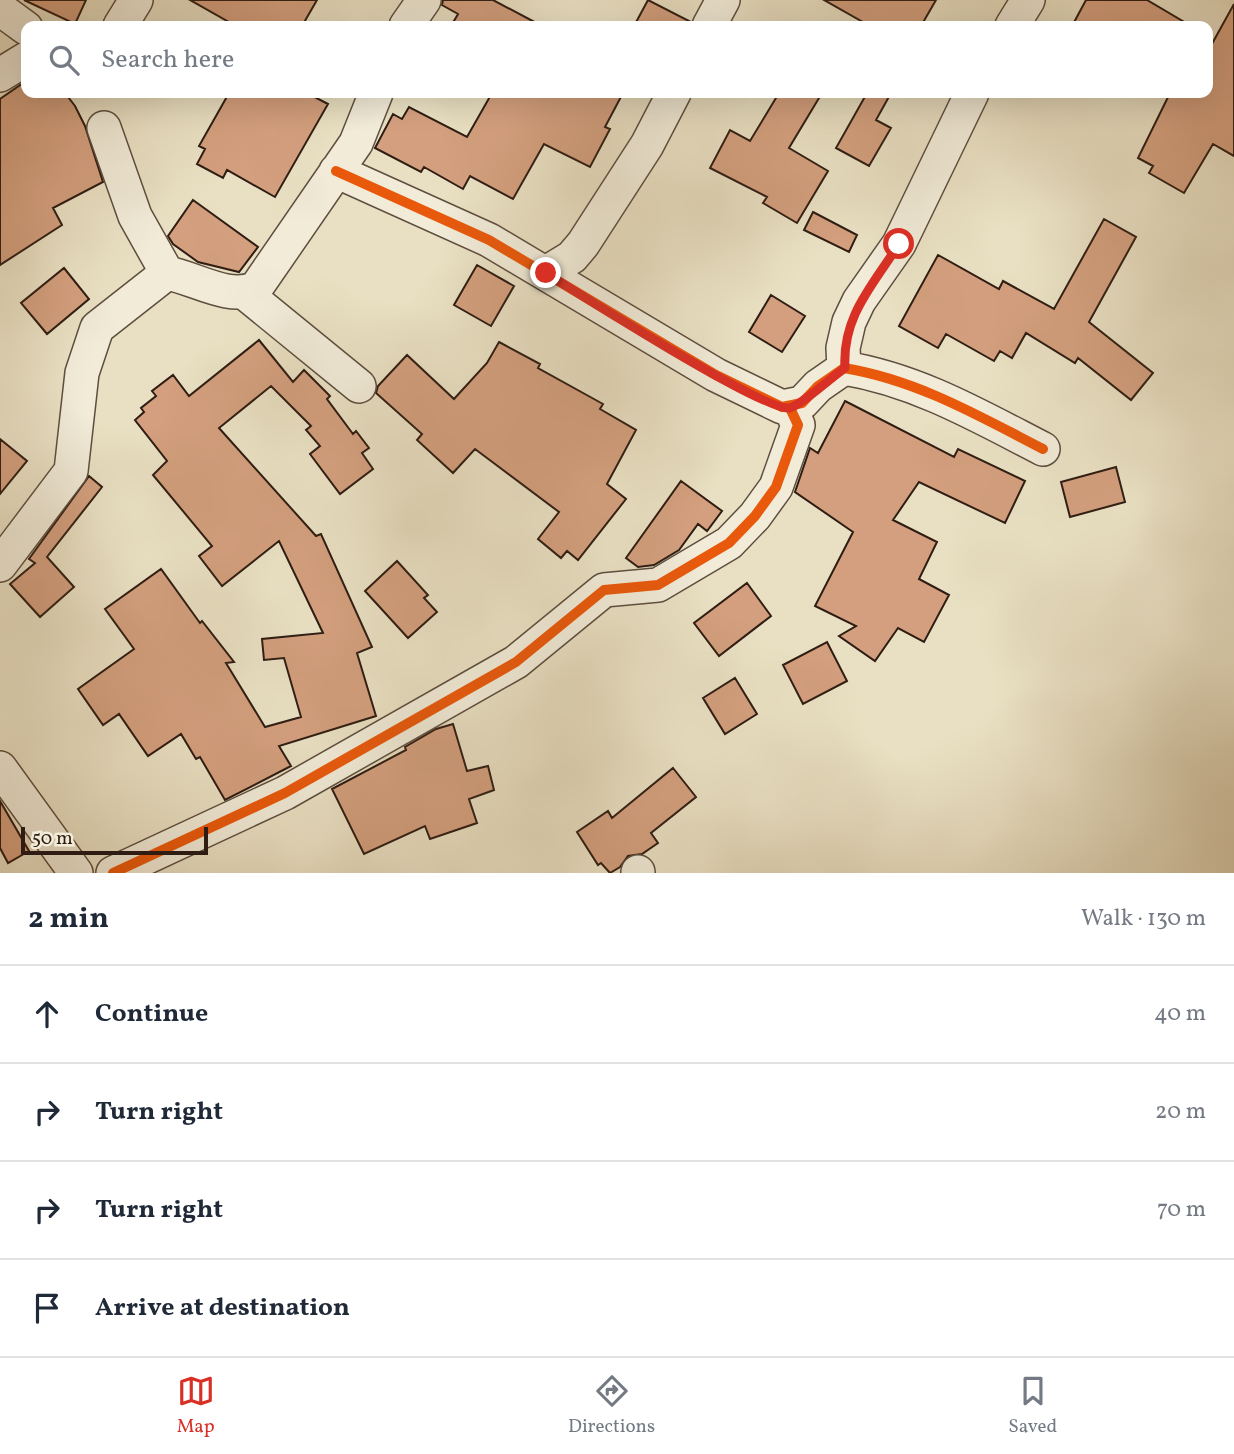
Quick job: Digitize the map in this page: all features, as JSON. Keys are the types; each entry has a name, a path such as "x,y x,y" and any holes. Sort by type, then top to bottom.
{"street":[{"path":"123,21 135,0"},
{"path":"409,21 424,0"},
{"path":"712,21 723,0"},
{"path":"1015,21 1028,0"},
{"path":"0,9 21,24"},
{"path":"0,75 21,62"},
{"path":"245,293 256,288 270,271 297,226 356,143 374,98"},
{"path":"546,273 572,257 583,244 647,145 671,98"},
{"path":"845,368 844,348 849,323 859,301 899,244 970,98"},
{"path":"104,128 135,216 167,273 245,293 359,386"},
{"path":"336,171 489,240 716,375 766,401 790,408 802,403 818,386 845,368 870,372 934,392 1043,449"},
{"path":"0,565 71,471 82,373 97,328 167,273"},
{"path":"113,873 285,793 516,662 604,590 658,585 729,543 755,516 776,487 797,425 790,408"},
{"path":"0,768 76,873"}],"building":[{"path":"24,0 86,0 76,21 69,21"},
{"path":"190,0 317,0 305,21 227,21"},
{"path":"443,0 493,0 533,21 454,21 458,14 442,5"},
{"path":"648,0 689,21 637,21"},
{"path":"824,0 936,0 924,21 861,21"},
{"path":"1086,0 1147,0 1183,21 1075,21"},
{"path":"1234,4 1234,156 1213,144 1184,193 1149,173 1153,166 1138,158 1168,98 1213,98 1213,42"},
{"path":"21,84 21,98 69,98 85,126 103,182 53,208 62,225 0,265 0,99"},
{"path":"226,98 317,98 328,104 275,197 227,170 223,178 197,164 205,149 199,146"},
{"path":"489,98 620,98 605,127 610,129 590,167 544,144 513,199 470,176 463,189 424,167 421,172 375,148 393,114 402,119 409,107 467,137"},
{"path":"776,98 819,98 789,148 828,171 797,223 763,203 767,197 710,168 730,130 750,141"},
{"path":"864,98 888,98 876,120 891,128 869,166 836,148"},
{"path":"193,200 258,247 239,272 198,262 173,244 168,236"},
{"path":"813,212 857,235 849,252 804,230"},
{"path":"1104,219 1136,237 1089,322 1153,373 1131,400 1078,358 1075,363 1026,333 1012,358 1000,351 994,361 946,334 938,348 899,326 938,255 999,289 1003,281 1054,309"},
{"path":"477,265 514,286 491,326 454,305"},
{"path":"64,268 89,299 47,334 21,303"},
{"path":"771,295 805,316 782,352 749,332"},
{"path":"259,340 293,382 304,370 330,396 327,399 353,434 356,431 369,448 362,453 373,469 340,494 310,454 320,446 306,430 311,426 271,386 219,428 316,536 321,534 372,647 357,653 376,716 279,746 291,766 225,800 200,757 196,759 181,734 148,756 119,714 103,725 78,689 134,649 105,609 161,569 200,623 202,621 234,662 226,663 265,727 301,717 284,658 264,660 262,639 323,633 279,541 222,586 199,556 212,546 153,475 167,461 135,420 144,412 141,408 156,396 152,391 173,375 189,396"},
{"path":"499,342 540,364 538,368 603,404 600,409 636,430 607,484 626,499 578,560 567,551 561,558 538,539 559,512 475,449 453,473 417,440 422,434 376,393 378,386 407,355 454,399 487,363"},
{"path":"845,401 954,457 958,449 1025,481 1005,523 919,482 893,520 937,542 919,579 949,595 924,642 898,628 875,661 839,636 856,626 815,606 853,532 795,492 810,448 818,453"},
{"path":"0,439 27,461 0,494"},
{"path":"1116,467 1125,502 1070,517 1061,482"},
{"path":"89,476 102,487 47,557 74,587 40,617 10,584 35,563 29,559"},
{"path":"681,481 722,511 707,531 698,524 679,550 654,565 638,567 626,558"},
{"path":"397,561 428,595 424,598 437,612 408,638 365,591"},
{"path":"747,583 771,616 719,656 694,623"},
{"path":"827,642 847,681 803,704 783,665"},
{"path":"735,678 757,714 725,734 703,698"},
{"path":"453,724 467,771 488,766 494,790 469,799 477,823 430,839 425,826 364,854 332,789 406,750 405,747 436,729"},
{"path":"673,768 696,797 651,833 658,843 642,854 628,856 620,867 610,873 601,863 598,865 577,832 608,811 612,818"},
{"path":"0,801 29,851 8,863 0,848"}],"cycle path":[{"path":"336,171 489,240 716,375 782,407 802,403 818,386 844,368 922,390 1043,449"},
{"path":"113,873 285,793 516,662 604,590 658,585 729,543 755,516 776,487 798,425 790,408"}],"route":[{"path":"546,273 716,375 766,401 790,408 802,403 818,386 845,368 844,348 849,323 859,301 899,244"}]}
